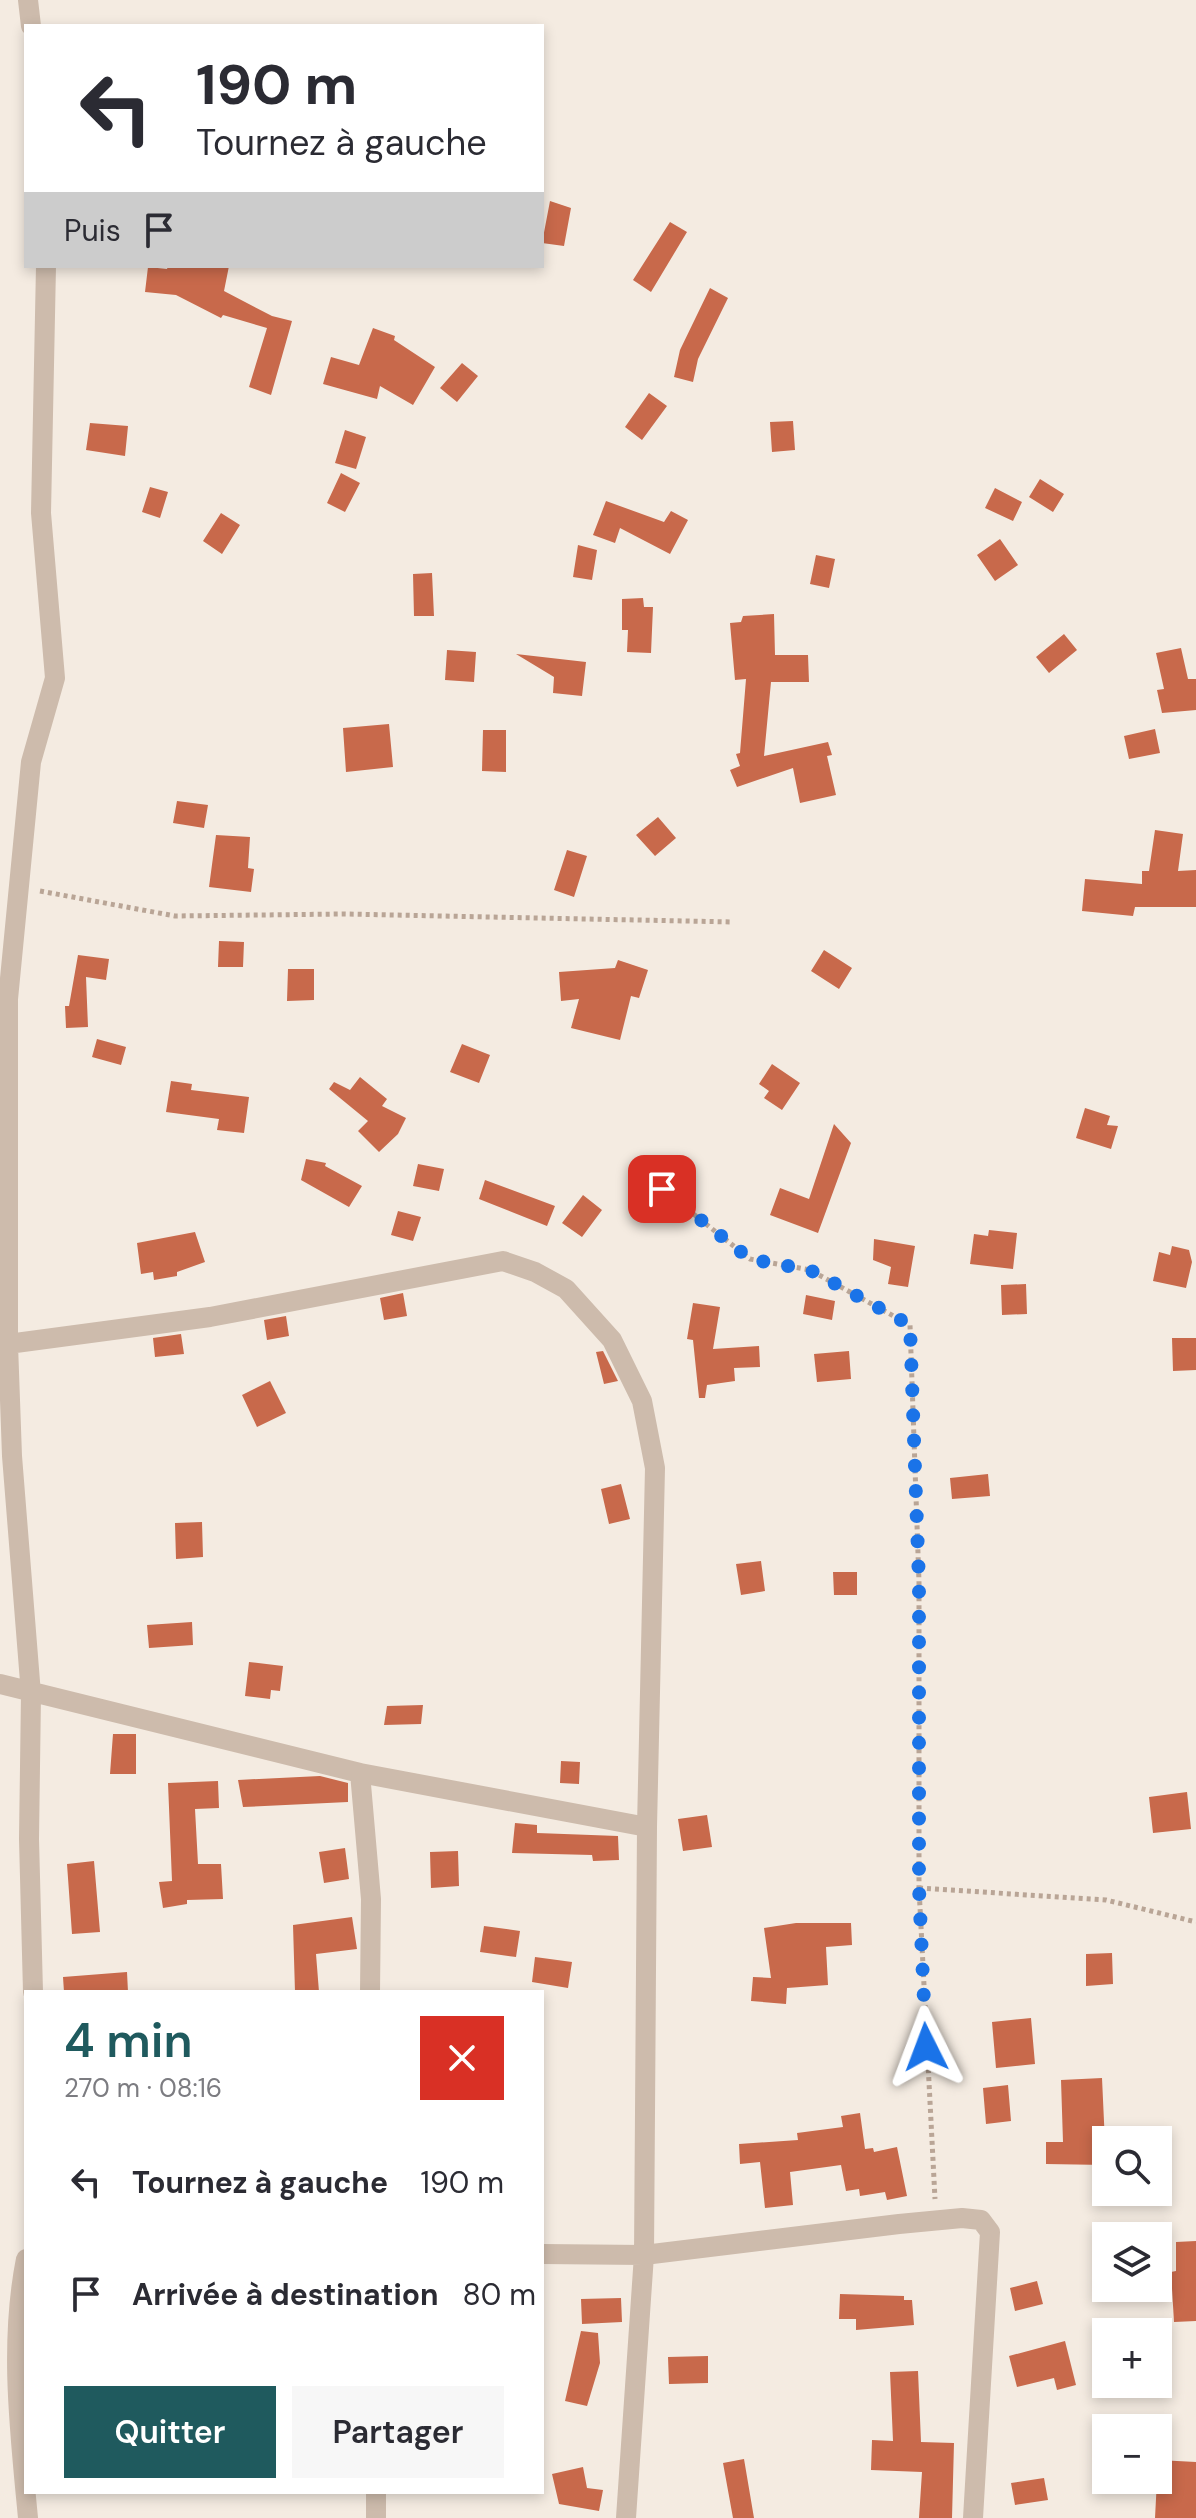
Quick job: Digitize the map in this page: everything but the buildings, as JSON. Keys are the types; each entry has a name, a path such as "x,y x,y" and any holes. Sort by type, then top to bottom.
{"street":[{"path":"28,0 31,24"},
{"path":"33,1990 29,1839 31,1694 12,1456 8,1344 8,999 31,762 55,678 41,513 46,268"},
{"path":"8,1344 210,1317 503,1261 535,1272 566,1289 612,1340 642,1401 655,1468 647,1827 644,2255 626,2518"},
{"path":"0,1684 360,1773 647,1827"},
{"path":"360,1773 371,1899 370,1990"},
{"path":"544,2254 644,2255 938,2221 981,2220 990,2232 973,2518"},
{"path":"24,2263 10,2294 24,2474"},
{"path":"26,2494 28,2518"},
{"path":"376,2494 376,2518"}],"path":[{"path":"20,887 175,916 344,914 733,922"},
{"path":"662,1189 750,1259 810,1270 910,1325 919,1582 919,1888 932,2174 938,2221"},
{"path":"919,1888 1106,1900 1196,1922"}],"route":[{"path":"662,1189 750,1259 810,1270 910,1325 919,1582 919,1888 926,2047"}]}
